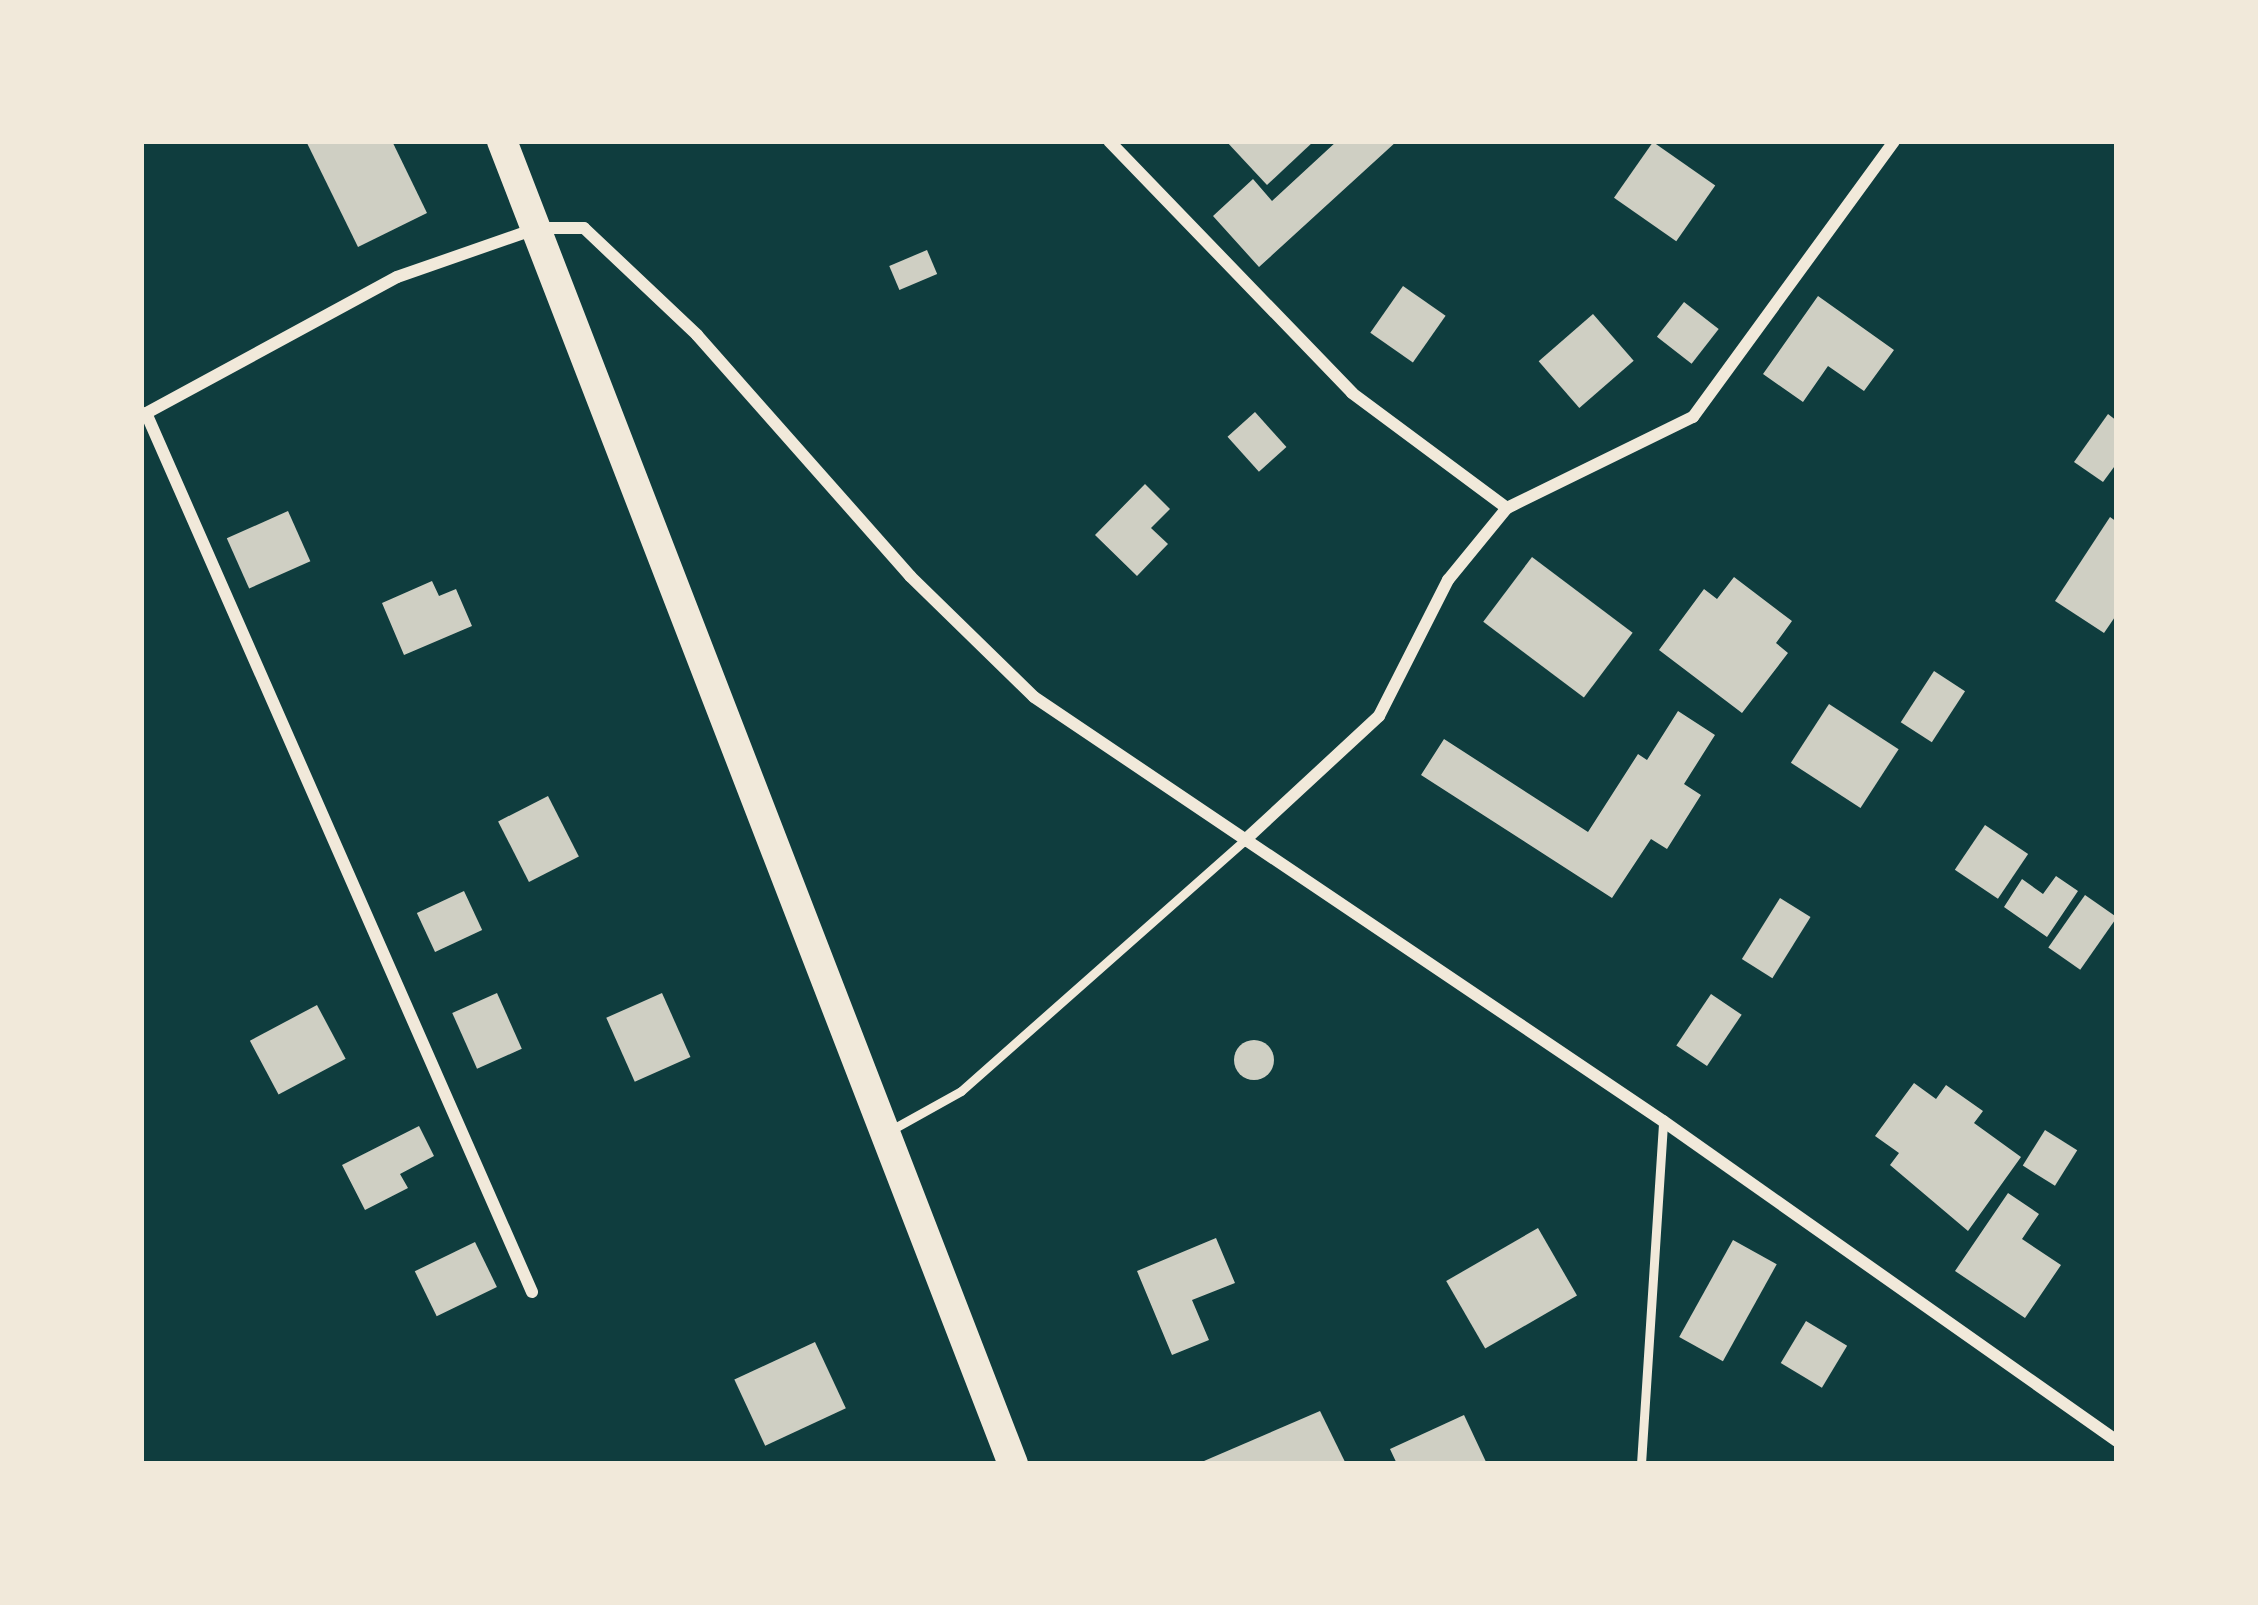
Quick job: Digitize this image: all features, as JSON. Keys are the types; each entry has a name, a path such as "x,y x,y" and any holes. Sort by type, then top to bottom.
{"main road":[{"path":"502,141 1013,1464"}],"street":[{"path":"1109,141 1352,393 1507,508"},
{"path":"1244,841 1379,716 1448,580 1507,508 1693,417 1894,141"},
{"path":"532,1292 144,414 397,277 538,228 584,228 697,335 910,576 1034,697 1663,1121 2117,1441"}],"lane":[{"path":"886,1132 961,1091 1244,841"},
{"path":"1641,1464 1663,1121"}],"building":[{"path":"306,141 392,141 427,213 358,247"},
{"path":"1226,141 1314,141 1267,185"},
{"path":"1337,141 1397,141 1259,267 1213,216 1253,179 1272,201"},
{"path":"1653,142 1715,186 1676,241 1614,198"},
{"path":"927,250 937,274 899,290 889,266"},
{"path":"1403,286 1446,316 1413,363 1370,333"},
{"path":"1818,296 1894,350 1864,391 1828,366 1803,402 1763,374"},
{"path":"1684,302 1719,329 1692,364 1657,337"},
{"path":"1593,314 1634,361 1579,408 1539,361"},
{"path":"1255,412 1286,447 1259,472 1228,437"},
{"path":"2108,414 2117,421 2117,463 2103,482 2074,462"},
{"path":"1145,484 1170,509 1151,528 1168,544 1137,576 1095,535"},
{"path":"288,511 310,561 249,588 227,538"},
{"path":"2110,517 2117,522 2117,614 2104,633 2055,601"},
{"path":"1532,557 1633,633 1584,698 1483,622"},
{"path":"1734,577 1792,621 1776,643 1788,653 1742,713 1659,650 1704,589 1717,599"},
{"path":"432,581 439,596 456,589 472,626 404,655 382,603"},
{"path":"1934,671 1965,691 1932,742 1901,722"},
{"path":"1829,704 1899,749 1860,808 1791,763"},
{"path":"1678,711 1715,735 1684,784 1701,795 1667,849 1651,839 1612,898 1421,775 1444,739 1588,832 1638,754 1647,760"},
{"path":"548,796 579,857 529,882 498,821"},
{"path":"1985,825 2028,854 1998,899 1955,870"},
{"path":"2056,876 2078,891 2047,937 2004,907 2022,879 2043,894"},
{"path":"464,891 482,930 435,952 417,913"},
{"path":"2085,895 2117,917 2080,970 2048,947"},
{"path":"1780,898 1811,917 1772,978 1742,959"},
{"path":"497,993 522,1049 477,1069 452,1013"},
{"path":"662,993 690,1057 635,1082 606,1018"},
{"path":"1711,994 1742,1015 1707,1066 1676,1045"},
{"path":"317,1005 346,1059 279,1095 250,1041"},
{"path":"1254,1040 1268,1046 1274,1060 1268,1074 1254,1080 1240,1074 1234,1060 1240,1046"},
{"path":"1914,1083 1936,1099 1946,1085 1983,1111 1974,1123 2021,1157 1968,1231 1890,1165 1899,1153 1875,1136"},
{"path":"419,1126 434,1156 400,1174 408,1188 365,1210 342,1165"},
{"path":"2045,1130 2077,1150 2055,1186 2023,1166"},
{"path":"2008,1193 2039,1214 2022,1239 2061,1265 2025,1318 1955,1271"},
{"path":"1538,1228 1577,1296 1485,1349 1446,1281"},
{"path":"1216,1238 1235,1283 1192,1300 1209,1340 1172,1355 1137,1271"},
{"path":"1733,1240 1777,1264 1723,1361 1679,1337"},
{"path":"475,1242 497,1287 437,1316 415,1271"},
{"path":"1806,1321 1847,1346 1822,1388 1781,1363"},
{"path":"815,1342 846,1408 765,1446 734,1380"},
{"path":"1320,1411 1346,1464 1197,1464"},
{"path":"1464,1415 1487,1464 1397,1464 1390,1449"}]}
